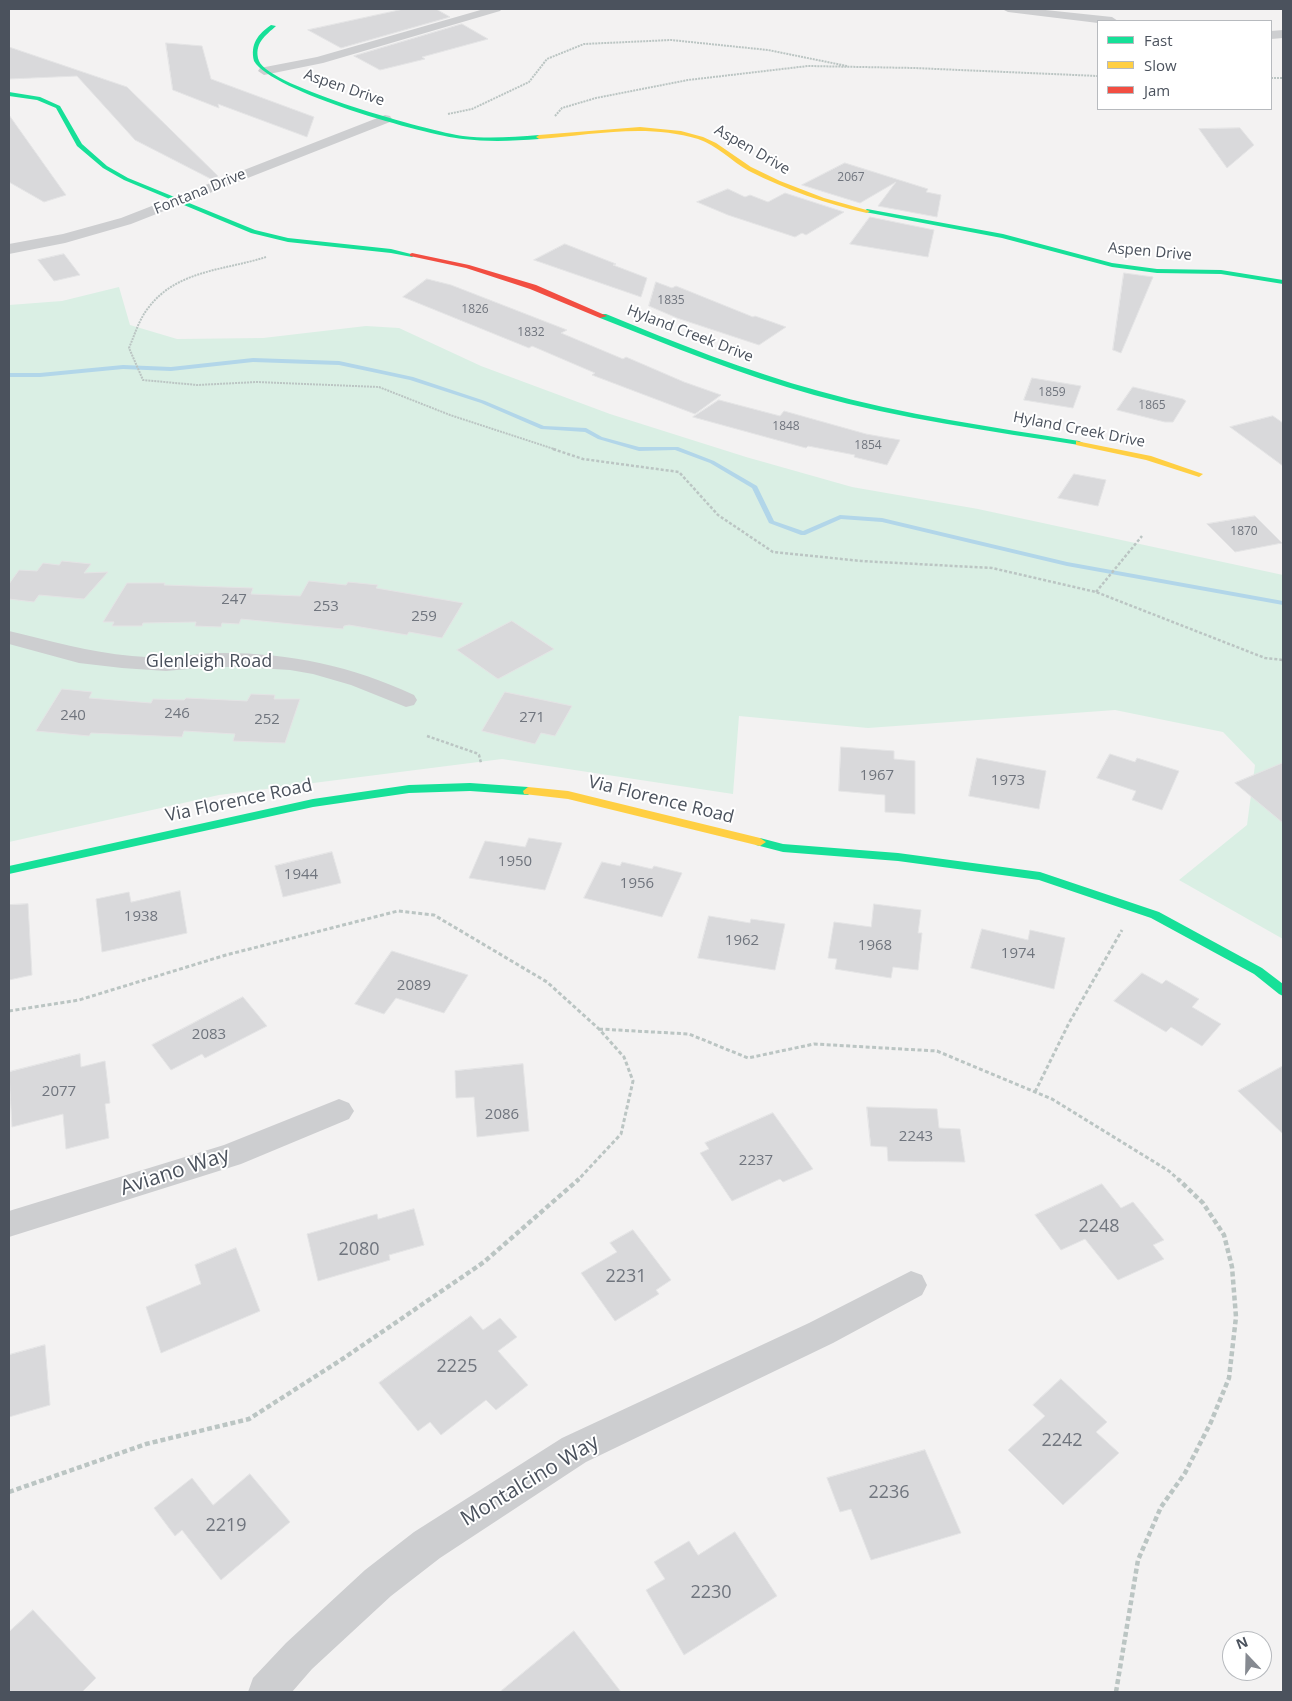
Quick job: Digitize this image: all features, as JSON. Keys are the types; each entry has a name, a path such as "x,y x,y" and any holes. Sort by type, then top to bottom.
{"street":[{"path":"273,26 260,36 255,57 264,71 319,60 496,9"},
{"path":"1008,9 1103,20"},
{"name":"Aspen Drive","path":"264,71 287,84 385,119 433,132 496,140 545,138 620,128 671,130 702,138 713,143 747,167 781,185 847,207 1003,236 1112,265 1157,271 1229,273 1283,282"},
{"name":"Hyland Creek Drive","path":"9,94 38,98 58,107 79,145 91,156 126,179 177,202 270,237 308,243 391,251 487,271 533,287 717,362 820,394 942,421 1088,444 1148,458 1199,474"},
{"name":"Fontana Drive","path":"9,248 88,233 126,221 385,119"},
{"name":"Glenleigh Road","path":"9,637 79,656 121,661 166,664 214,660 274,660 310,666 373,684 406,700"},
{"name":"Via Florence Road","path":"9,870 313,803 409,789 470,787 568,795 783,848 898,857 1040,876 1155,915 1258,971 1283,990"},
{"name":"Aviano Way","path":"9,1224 230,1155 338,1111"},
{"name":"Montalcino Way","path":"267,1692 299,1656 378,1583 427,1545 574,1450 821,1333 911,1285"}],"path":[{"path":"446,114 472,109 529,82 547,59 584,44 671,40 768,50 855,67"},
{"path":"553,118 562,108 596,98 688,80 808,66 1097,76"},
{"path":"267,256 204,272 164,288 148,307 129,348 144,380 197,385 257,382 380,387 450,415 583,459 679,472 718,515 772,552 861,561 992,568 1096,592 1265,658 1283,660"},
{"path":"1096,592 1142,536"},
{"path":"427,736 479,755"},
{"path":"1035,1092 1069,1023 1125,924 1136,909"},
{"path":"9,1012 79,1000 226,955 398,911 434,915 547,982 599,1029 624,1057 633,1081 621,1134 575,1184 484,1262 344,1358 249,1419 146,1444 37,1484 9,1492"},
{"path":"599,1029 689,1034 748,1058 814,1044 937,1051 1052,1099 1169,1171 1203,1203 1224,1235 1232,1267 1236,1317 1229,1378 1211,1422 1185,1472 1161,1507 1138,1560 1116,1692"}],"green space":[{"path":"119,287 130,325 177,339 263,338 366,326 399,328 481,366 610,414 746,457 852,487 978,509 1283,575 1283,939 1179,880 1247,825 1255,765 1223,732 1115,710 868,728 739,716 733,794 502,759 219,795 9,842 9,305 62,301"}],"building":[{"path":"404,9 436,9 450,17 341,48 308,30"},
{"path":"462,24 488,39 422,57 425,59 380,70 354,56"},
{"path":"166,43 202,46 211,79 314,117 307,137 218,104 219,108 173,90"},
{"path":"9,47 127,87 218,176 213,180 135,140 77,76 9,79"},
{"path":"9,115 66,195 44,202 9,182"},
{"path":"1240,128 1254,145 1227,168 1199,129"},
{"path":"845,163 928,189 926,192 941,195 937,217 878,206 896,182 860,203 802,185"},
{"path":"728,189 745,197 750,195 768,202 785,193 844,212 806,235 802,233 795,237 728,215 697,202"},
{"path":"870,217 934,230 928,257 850,244"},
{"path":"565,244 647,278 641,297 534,260"},
{"path":"64,254 80,275 54,281 38,260"},
{"path":"1124,273 1153,277 1121,353 1113,350"},
{"path":"427,279 451,285 567,330 561,333 623,359 626,357 684,382 721,395 695,414 592,375 595,373 532,346 529,348 403,297"},
{"path":"656,282 672,288 676,286 753,317 755,316 786,327 759,345 677,318 649,306"},
{"path":"1032,378 1081,386 1073,408 1024,400"},
{"path":"1133,387 1186,401 1173,422 1165,422 1117,410"},
{"path":"719,400 780,416 784,411 866,434 900,440 887,465 854,457 855,455 808,446 806,448 693,417"},
{"path":"1273,416 1283,423 1283,466 1230,427"},
{"path":"1074,474 1106,480 1098,506 1058,498"},
{"path":"1255,516 1282,543 1235,552 1207,524"},
{"path":"62,561 91,564 84,573 108,572 84,599 39,595 34,602 9,599 9,584 19,570 37,571 43,563 59,565"},
{"path":"309,581 346,585 348,582 378,585 376,588 463,603 442,638 409,632 407,635 349,625 344,626 343,629 241,619 239,624 222,623 221,627 195,626 196,622 143,623 142,626 112,626 114,622 103,622 127,583 165,583 164,585 253,588 251,594 300,596"},
{"path":"512,621 554,649 498,679 457,650"},
{"path":"62,689 92,692 89,698 151,703 153,699 184,700 186,698 247,701 251,694 275,695 274,699 300,699 285,743 233,741 235,734 184,731 182,737 91,733 89,736 36,731"},
{"path":"505,692 572,706 555,736 541,733 535,744 482,731"},
{"path":"841,747 894,751 894,759 915,761 915,814 885,812 885,795 839,791"},
{"path":"1110,754 1135,762 1137,758 1179,771 1162,810 1132,800 1136,791 1097,778"},
{"path":"977,758 1046,771 1039,809 969,796"},
{"path":"1283,763 1283,823 1235,783"},
{"path":"529,838 562,843 545,890 469,878 485,841 525,847"},
{"path":"332,852 341,883 283,897 275,866"},
{"path":"602,862 620,866 622,862 652,869 654,866 682,873 662,917 584,898"},
{"path":"180,891 187,933 102,952 96,899 129,892 131,902"},
{"path":"28,904 32,975 9,980 9,905"},
{"path":"874,904 921,910 918,933 922,933 918,970 893,967 891,978 835,969 837,959 828,958 834,922 871,927"},
{"path":"709,916 750,923 751,919 785,924 775,970 698,958"},
{"path":"982,929 1028,940 1030,930 1065,938 1054,989 971,968"},
{"path":"392,951 468,975 444,1013 396,998 384,1014 355,1004"},
{"path":"1142,973 1162,984 1166,980 1199,999 1192,1007 1221,1024 1202,1046 1171,1027 1166,1032 1114,1001"},
{"path":"243,997 267,1026 205,1058 202,1054 171,1070 152,1045"},
{"path":"80,1054 81,1067 105,1061 110,1103 105,1104 109,1138 66,1149 63,1114 12,1127 9,1072"},
{"path":"523,1064 529,1131 477,1137 474,1097 456,1098 455,1071"},
{"path":"1283,1066 1283,1134 1238,1091"},
{"path":"867,1107 937,1109 939,1128 960,1129 965,1162 888,1161 887,1147 871,1146"},
{"path":"773,1113 813,1169 783,1182 780,1179 732,1201 700,1153 709,1149 705,1143"},
{"path":"1102,1184 1121,1208 1133,1202 1164,1240 1153,1245 1164,1259 1118,1280 1085,1239 1061,1250 1035,1215"},
{"path":"414,1209 424,1245 389,1255 390,1260 318,1281 307,1234 377,1214 378,1219"},
{"path":"633,1230 671,1280 656,1290 659,1294 615,1321 581,1273 617,1252 610,1243"},
{"path":"236,1248 260,1311 161,1353 146,1307 201,1284 195,1265"},
{"path":"471,1316 483,1330 500,1318 517,1337 498,1351 528,1385 496,1410 486,1400 441,1435 430,1422 418,1431 379,1383"},
{"path":"45,1345 50,1405 9,1417 9,1355"},
{"path":"1061,1379 1107,1422 1096,1432 1119,1453 1063,1505 1008,1450 1045,1416 1033,1405"},
{"path":"925,1450 961,1533 871,1560 851,1509 840,1512 827,1478"},
{"path":"250,1474 290,1522 221,1580 182,1530 175,1536 154,1508 192,1478 213,1505"},
{"path":"735,1532 777,1596 684,1655 646,1590 665,1579 654,1562 689,1541 698,1555"},
{"path":"33,1610 96,1678 82,1692 9,1692 9,1632"},
{"path":"574,1631 621,1692 500,1692"}],"waterway":[{"path":"9,375 40,375 123,367 171,369 253,360 339,363 411,378 483,402 543,428 586,430 600,438 639,449 676,448 712,462 755,487 771,522 803,534 840,517 882,520 1067,564 1283,603"}],"traffic: fast":[{"path":"273,26 259,38 256,49 256,61 270,74 291,85 380,117 452,136 485,139 539,137"},
{"path":"9,94 38,98 58,107 79,145 105,167 126,179 253,232 288,240 412,255"},
{"path":"867,211 1003,236 1112,265 1157,271 1221,272 1283,282"},
{"path":"603,316 736,368 818,394 929,418 1079,443"},
{"path":"9,870 313,803 409,789 470,787 528,791"},
{"path":"760,842 783,848 898,857 1040,876 1155,915 1258,971 1283,991"}],"traffic: slow":[{"path":"539,137 640,129 681,133 708,141 749,168 777,182 836,204 867,211"},
{"path":"1079,443 1148,458 1199,474"},
{"path":"528,791 568,795 760,842"}],"traffic: jam":[{"path":"412,255 467,266 533,287 603,316"}]}
